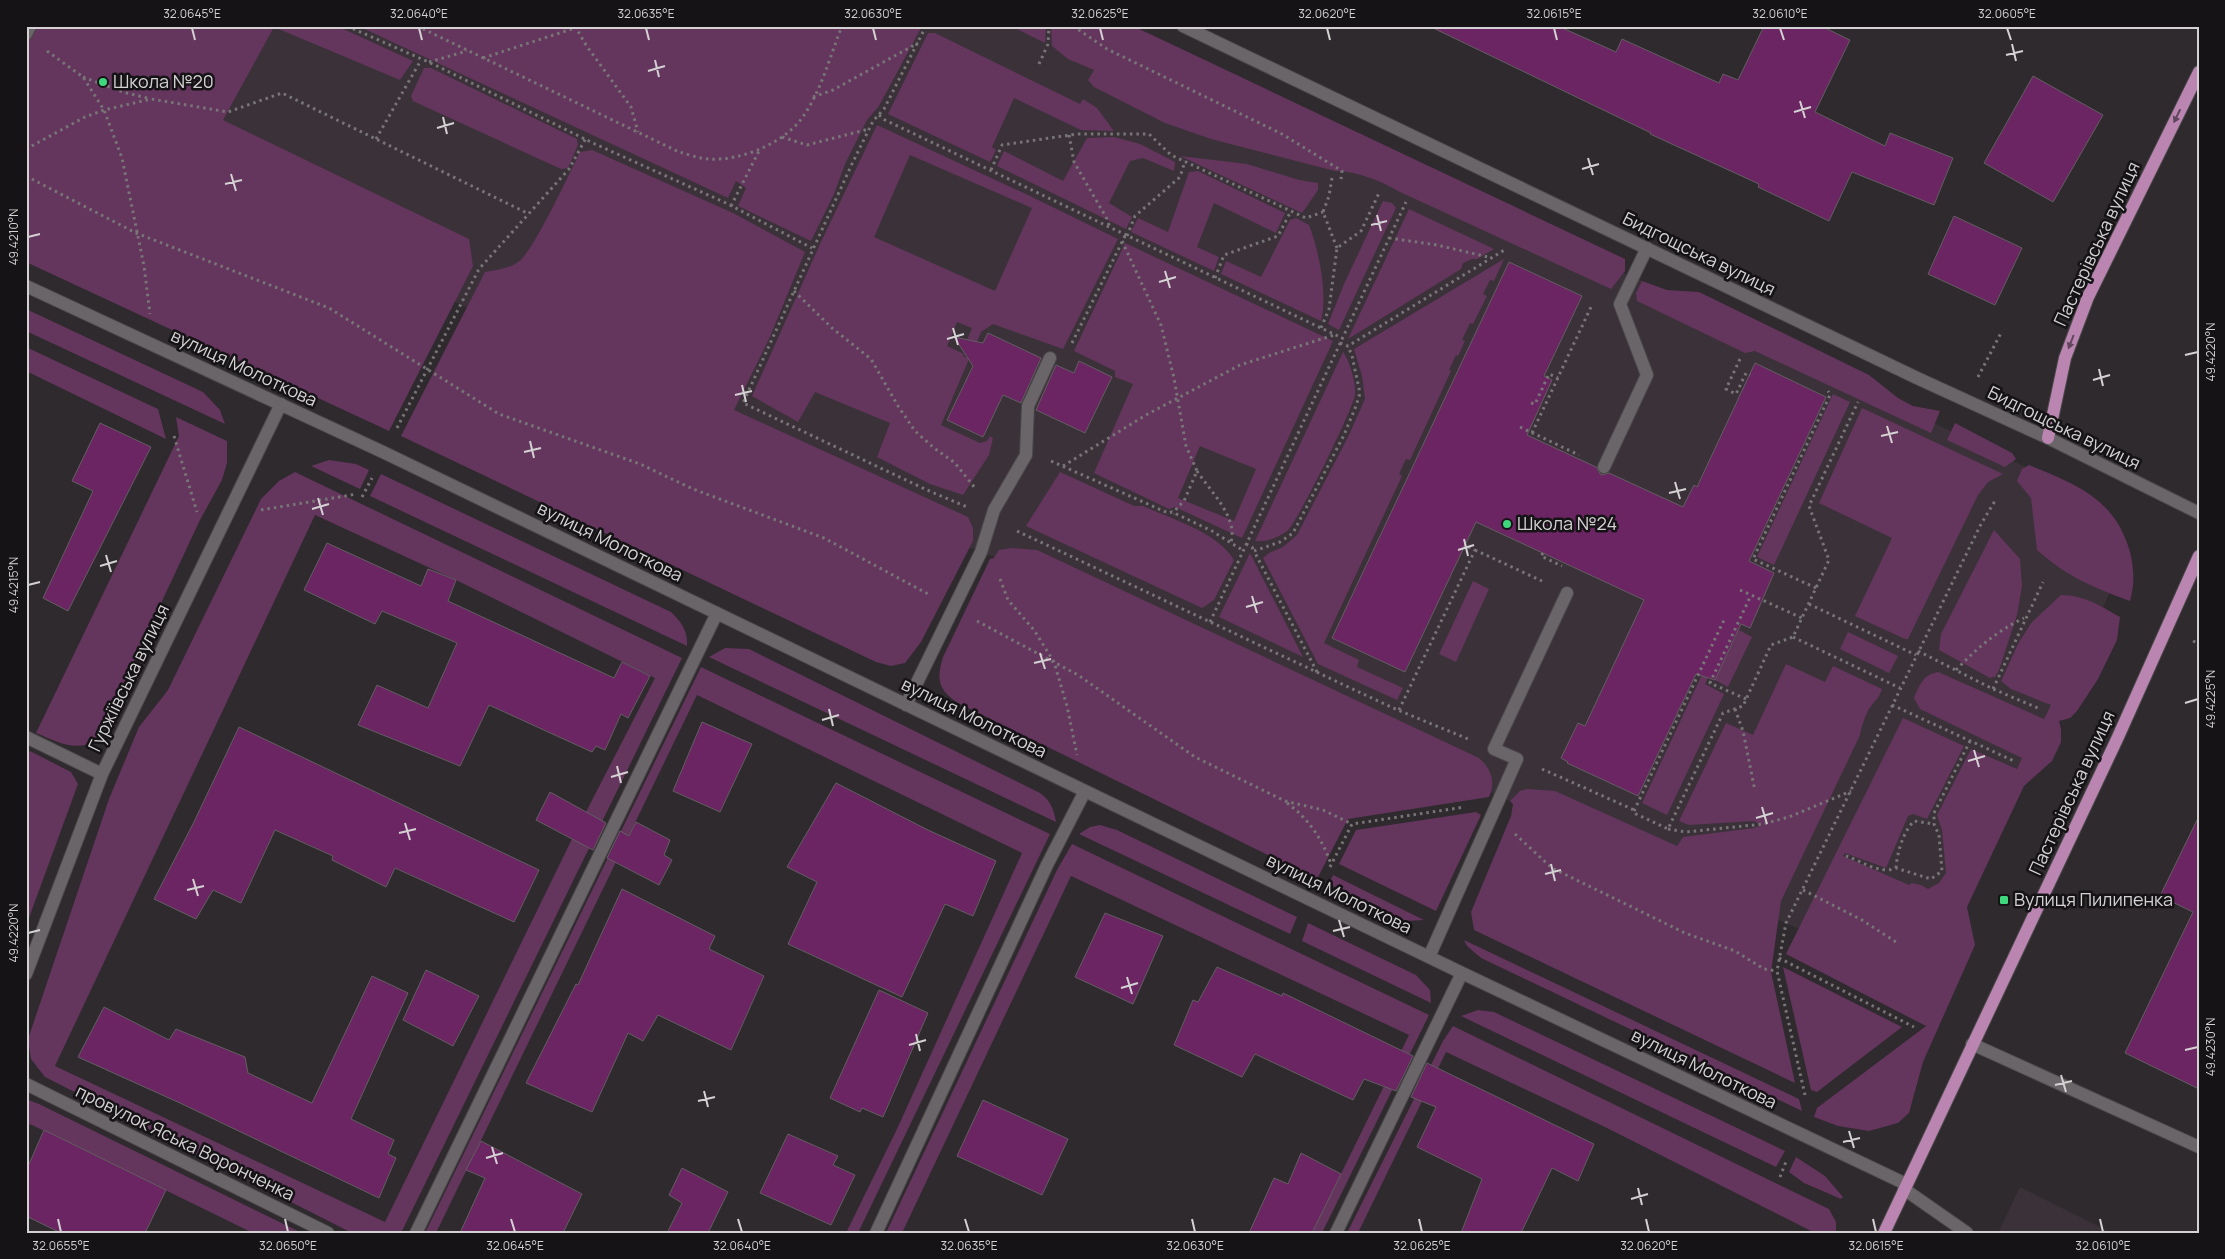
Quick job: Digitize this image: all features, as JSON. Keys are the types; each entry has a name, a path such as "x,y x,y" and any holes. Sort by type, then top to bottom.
{"main road":[{"name":"Пастерівська вулиця","path":"2048,438 2065,358 2088,297 2199,72"},
{"name":"Пастерівська вулиця","path":"1884,1233 2118,737 2199,556"}],"street":[{"path":"26,34 30,26"},
{"name":"Бидгощська вулиця","path":"1183,26 2048,438 2199,513"},
{"path":"1604,467 1647,375 1620,304 1647,248"},
{"name":"вулиця Молоткова","path":"26,286 281,404 1905,1186 1967,1233"},
{"path":"906,705 978,559 994,510 1026,455 1028,406 1050,358"},
{"name":"Гуржіївська вулиця","path":"26,974 102,774 281,404"},
{"path":"1429,957 1517,759 1494,749 1568,593"},
{"path":"416,1233 717,613"},
{"path":"26,737 102,774"},
{"path":"876,1233 1047,865 1084,791"},
{"path":"1336,1233 1462,973"},
{"path":"1972,1044 2199,1147"},
{"name":"провулок Яська Воронченка","path":"26,1084 328,1233"}],"path":[{"path":"30,26 40,45 83,77 123,92 151,99 228,112 282,93 529,214"},
{"path":"347,26 428,62 730,206 812,248"},
{"path":"417,26 679,152 708,159 735,156 760,149 782,137 801,119 813,97 842,26"},
{"path":"482,58 581,26"},
{"path":"926,26 884,109 870,129 812,248 743,403 1399,710 1494,749"},
{"path":"1039,64 1048,44 1049,26"},
{"path":"1073,26 1107,49 1282,134 1342,171 1341,179"},
{"path":"576,27 591,52 631,107 638,133"},
{"path":"813,97 833,90 918,42"},
{"path":"428,62 467,51"},
{"path":"376,139 421,60"},
{"path":"83,77 104,110 122,158 144,266 151,319 141,340"},
{"path":"26,149 85,117 104,110 151,99"},
{"path":"879,115 885,120 1342,338"},
{"path":"782,137 807,145 870,129"},
{"path":"991,170 1002,145 1069,135 1149,134 1171,155 1290,211 1306,218 1323,212"},
{"path":"1069,135 1074,162 1107,219 1110,228"},
{"path":"394,433 479,269 569,169 586,138"},
{"path":"730,206 760,149"},
{"path":"1050,358 1069,350 1135,216 1180,177 1184,161"},
{"path":"26,176 136,232 329,308 499,414 640,464 693,489 824,538 1078,675 1194,757 1285,801 1302,814 1316,832 1331,866 1352,824"},
{"path":"1322,328 1329,309 1337,248 1323,212 1329,196 1332,178"},
{"path":"1337,248 1361,231 1380,191"},
{"path":"1210,622 1406,202"},
{"path":"1214,278 1224,255 1278,236 1290,211"},
{"path":"1389,238 1437,245 1492,258"},
{"path":"1122,241 1161,325 1186,446 1197,471 1230,520 1233,535 1231,542"},
{"path":"1348,346 1506,249"},
{"path":"794,291 832,328 871,358 898,406 915,431 955,463 976,487 972,493"},
{"path":"1532,433 1594,302"},
{"path":"1971,380 1978,378 2002,331"},
{"path":"1063,466 1146,415 1240,365 1335,335"},
{"path":"1254,551 1280,542 1293,533 1344,436 1360,393 1348,346 1340,343"},
{"path":"1740,359 1726,389 1736,394 1746,373 1750,375"},
{"path":"1531,403 1535,404 1549,374 1558,378"},
{"path":"1816,588 1753,559 1830,395 1828,391"},
{"path":"1668,829 1723,713 1743,706 1771,645 1793,637 1829,560 1809,506 1858,402"},
{"path":"1520,428 1604,467"},
{"path":"174,436 200,520 221,531"},
{"path":"1027,449 1137,501 1174,514 1212,531 1244,552"},
{"path":"1174,514 1184,501 1197,471"},
{"path":"362,497 375,472"},
{"path":"235,501 255,511 357,494"},
{"path":"966,506 969,500"},
{"path":"1805,1095 1777,971 1786,923 1917,653 1981,524 1995,501"},
{"path":"1246,544 1252,547 1317,672"},
{"path":"1464,545 1568,593 1577,573 1541,556 1543,553"},
{"path":"1399,710 1475,550"},
{"path":"978,559 998,572 1008,600 1034,630 1054,662 1067,706 1084,791"},
{"path":"1994,689 2043,582"},
{"path":"1740,590 1802,618"},
{"path":"1746,699 1710,683 1751,595"},
{"path":"1809,604 2040,709"},
{"path":"1956,670 1977,649 2002,629 2025,618"},
{"path":"1634,812 1724,620"},
{"path":"1793,637 1900,688"},
{"path":"2194,641 2199,644"},
{"path":"1892,705 2014,761"},
{"path":"1735,709 1743,731 1755,791"},
{"path":"1846,856 1882,870 1890,871 1896,868 1931,879 1939,875 1942,871 1939,836 1934,824 1934,813 1970,742"},
{"path":"1561,777 1668,829 1686,832 1762,824 1789,817 1851,791"},
{"path":"1285,801 1323,810 1352,824 1476,805 1495,810"},
{"path":"1896,868 1897,857 1909,826 1914,821 1934,824"},
{"path":"1509,828 1552,868 1628,903 1685,933 1735,951 1764,969 1777,971"},
{"path":"1802,890 1862,920 1896,942"},
{"path":"1779,958 1914,1027"},
{"path":"1780,1177 1789,1153"}],"shaded area":[{"name":"Школа №24","path":"26,26 1105,26 1642,281 2061,484 2110,592 1922,994 1806,932 1514,803 1002,560 957,543 455,302"},
{"path":"30,26 337,26 413,61 400,80 274,27 223,120 469,239 473,266 389,431 26,262 26,34"},
{"path":"358,26 918,26 921,28 879,106 867,120 811,241 738,206 746,188 736,181 728,198"},
{"path":"1011,26 1046,26 1045,43"},
{"path":"1051,26 1133,26 1625,259 1625,271 1611,289 1369,177 1335,171 1211,139 1165,123 1094,87 1088,80 1094,70 1068,59 1052,46"},
{"path":"928,33 935,33 1080,104 1083,99 1097,108 1114,131 1081,130 1014,98 992,147 996,150 990,162 888,114"},
{"path":"424,68 431,68 577,139 578,145 568,168 561,169 413,101 411,96"},
{"path":"877,125 1118,239 1063,349 993,324 981,332 976,344 967,340 972,328 957,322 947,346 964,354 963,356 969,359 941,425 980,443 987,441 990,436 993,438 989,455 963,495 930,484 877,457 890,423 815,392 798,422 752,396 820,244","holes":["910,155 1032,208 995,291 874,237"]},
{"path":"1114,137 1140,144 1175,162 1174,171 1143,158 1130,161 1109,203 1132,217 1126,229 997,166 1004,151 1063,181 1087,138"},
{"path":"592,150 733,213 805,252 769,339 734,410 968,517 973,528 973,541 921,642 905,663 891,666 876,662 401,436 485,272 510,266 525,256 542,229 580,152"},
{"path":"1180,156 1247,164 1299,180 1318,183 1318,190 1302,213"},
{"path":"1198,171 1285,213 1276,233 1214,203 1197,247 1219,257 1214,271 1131,232 1138,218 1168,232 1189,172"},
{"path":"1383,201 1392,203 1396,208 1339,330 1328,324 1344,284"},
{"path":"1409,209 1494,249 1477,259 1463,263 1461,269 1348,339"},
{"path":"1296,218 1309,225 1316,247 1323,286 1321,321 1221,274 1226,261 1261,277 1290,220"},
{"path":"1125,243 1333,341 1242,538 1175,507 1169,509 1094,473 1133,384 1115,377 1115,371 1074,351","holes":["1200,446 1256,469 1234,521 1178,498"]},
{"path":"1504,259 1494,281 1490,280 1483,294 1487,296 1473,324 1470,323 1462,340 1465,341 1449,370 1451,371 1410,460 1406,459 1399,474 1402,476 1324,643 1359,660 1357,667 1403,688 1397,700 1318,664 1263,558 1283,547 1297,535 1348,437 1365,399 1362,376 1354,349"},
{"path":"1642,281 1667,290 1699,292 1869,375 1898,398 1913,406 1940,411 1931,433 1755,351 1745,353 1637,301 1636,293"},
{"path":"26,309 203,392 220,410 225,424 26,331"},
{"path":"26,347 158,409 166,439 26,371"},
{"path":"1343,352 1352,372 1355,395 1335,442 1293,524 1280,536 1263,541 1255,541"},
{"path":"1833,394 1850,402 1774,565 1757,557"},
{"path":"1862,408 2003,474 1988,482 1978,495 1908,639 1855,616 1892,538 1819,503"},
{"path":"176,417 227,441 227,463 222,480 200,520 96,742 80,746 58,742 36,733 179,436"},
{"path":"1955,423 2012,453 2016,459 2005,467 1947,440"},
{"path":"329,460 356,464 369,470 360,489 311,466"},
{"path":"2029,465 2062,479 2091,495 2114,518 2130,552 2133,582 2130,601 2104,591 2070,574 2037,550 2031,498 2017,481 2022,469"},
{"path":"295,472 682,658 401,1233 352,1233 45,1077 31,1059 28,1039 109,799 139,727 168,690 261,499 279,481","holes":["315,515 456,580 655,678 570,843 385,1222 55,1066"]},
{"path":"1060,472 1134,506 1143,506 1193,527 1227,550 1234,560 1214,600 1202,608 1026,526"},
{"path":"381,474 671,612 683,627 687,646 370,496"},
{"path":"1994,530 2020,559 2022,586 2017,615 1999,670 1995,677 1990,678 1939,650 1941,634"},
{"path":"1012,548 1037,550 1479,758 1487,766 1491,776 1492,786 1489,797 1348,819 1317,879 960,704 947,694 941,684 940,672 943,657 990,559 994,558 999,550"},
{"path":"1250,553 1303,657 1219,617"},
{"path":"1473,581 1489,589 1456,662 1439,654"},
{"path":"2061,595 2085,599 2120,617 2117,640 2098,679 2077,711 2070,718 2059,721 2061,742 2052,761 2024,786 1967,907 1975,945 1923,1062 1909,1113 1898,1123 1869,1131 1838,1126 1814,1117 1817,1108 1926,1026 1786,954 1903,718 1964,746 1927,819 1913,814 1908,816 1886,868 1845,853 1843,856 1909,885 1912,883 1928,889 1939,883 1946,873 1942,830 1937,815 1971,749 2017,769 2022,758 1920,709 1914,698 1925,678 1938,672 2044,719 2051,705 2011,689 2001,681 2019,642 2032,622"},
{"path":"1728,619 1734,621 1705,684 1724,694 1667,815 1642,803"},
{"path":"1739,630 1752,637 1728,687 1715,680"},
{"path":"1848,632 1898,656 1889,673 1840,649"},
{"path":"725,648 749,649 1040,793 1051,805 1056,822 709,657"},
{"path":"1786,664 1825,682 1833,666 1882,689 1867,712 1860,735 1781,901 1771,972 1795,1083 1474,930 1471,912 1511,816 1513,804 1510,801 1520,791 1527,789 1555,791 1677,846 1683,837 1754,828 1762,825 1753,821 1689,825 1679,821 1726,723 1753,735"},
{"path":"701,667 1050,834 858,1233 846,1233 897,1129 1022,853 697,695 436,1233 425,1233"},
{"path":"30,751 71,772 78,784 26,926 26,759"},
{"path":"1476,812 1481,815 1436,911 1339,864 1356,830"},
{"path":"1100,825 1117,830 1297,917 1290,934 1079,834 1090,827"},
{"path":"1072,844 1429,1015 1322,1233 1312,1233 1409,1035 1071,876 902,1233 886,1233 1057,870"},
{"path":"1333,875 1424,920 1407,921 1398,918 1329,884"},
{"path":"1308,923 1416,975 1430,990 1431,1003 1302,941"},
{"path":"1464,940 1799,1099 1802,1111 1481,958 1467,946"},
{"path":"1783,967 1902,1027 1817,1092 1811,1090"},
{"path":"1478,1010 1494,1012 1785,1151 1776,1167 1461,1016"},
{"path":"1453,1026 1829,1209 1836,1222 1836,1233 1815,1233 1607,1128 1446,1052 1358,1233 1347,1233 1443,1041"},
{"path":"26,1099 302,1233 253,1233 30,1124 26,1132"},
{"path":"1796,1157 1825,1176 1843,1197 1841,1199 1804,1183 1789,1172"},
{"path":"2020,1187 2112,1233 1998,1233"}],"building":[{"path":"1429,26 1558,26 1616,52 1622,39 1719,83 1723,74 1738,80 1764,26 1821,26 1850,40 1815,112 1885,146 1890,133 1953,158 1934,205 1852,172 1829,221 1758,187 1759,184 1650,134"},
{"path":"2033,76 2103,115 2053,202 1984,163"},
{"path":"1954,216 2022,248 1995,305 1928,274"},
{"name":"Школа №24","path":"1509,262 1582,296 1544,376 1552,380 1527,435 1596,467 1601,475 1609,473 1683,507 1694,485 1697,487 1755,363 1826,397 1749,561 1774,573 1750,628 1741,624 1715,680 1696,674 1638,796 1567,763 1561,758 1578,723 1585,726 1644,600 1476,522 1405,672 1332,638"},
{"path":"988,333 1041,358 1021,403 1003,395 983,437 947,420 973,366 954,337 983,343"},
{"path":"1079,361 1112,377 1085,433 1036,410 1056,365 1074,373"},
{"path":"100,423 151,447 68,611 43,598 93,491 72,481"},
{"path":"327,543 421,586 428,569 456,580 448,601 614,678 622,662 650,676 628,718 621,714 605,750 596,746 592,752 489,705 460,766 358,725 377,685 428,708 457,643 382,611 375,624 304,590"},
{"path":"702,722 752,744 720,812 673,791"},
{"path":"239,727 539,870 514,922 395,868 386,887 332,860 333,856 275,830 241,903 213,890 196,919 154,899 193,824"},
{"path":"836,783 928,830 996,861 973,916 945,904 902,997 788,944 817,882 787,867"},
{"path":"550,792 606,823 593,850 536,820"},
{"path":"2199,816 2199,1089 2125,1053 2193,912 2160,896"},
{"path":"636,822 670,840 664,855 672,860 659,885 607,858 620,831 629,836"},
{"path":"622,889 715,936 709,949 764,976 731,1050 658,1015 643,1041 628,1033 592,1112 526,1083 576,984 578,985"},
{"path":"1105,913 1163,936 1133,1004 1075,977"},
{"path":"1217,967 1282,996 1283,993 1413,1056 1396,1091 1364,1079 1353,1100 1255,1054 1242,1077 1174,1045 1193,1000 1198,1002"},
{"path":"426,970 479,996 453,1046 403,1020"},
{"path":"372,976 408,993 351,1119 394,1140 388,1154 396,1158 379,1198 180,1103 78,1057 104,1007 169,1040 176,1029 245,1057 248,1073 312,1103"},
{"path":"879,990 928,1013 883,1117 862,1108 860,1112 830,1098"},
{"path":"1427,1063 1594,1144 1578,1181 1552,1168 1521,1233 1461,1233 1482,1179 1417,1147 1436,1107 1411,1097"},
{"path":"983,1100 1068,1139 1042,1195 957,1156"},
{"path":"44,1130 166,1190 145,1233 61,1233 26,1216 26,1171"},
{"path":"788,1134 838,1156 833,1165 855,1175 831,1225 760,1193"},
{"path":"481,1141 582,1194 563,1233 460,1233 485,1178 466,1170"},
{"path":"1301,1153 1341,1174 1312,1233 1249,1233 1274,1178 1288,1184"},
{"path":"682,1168 728,1192 708,1233 667,1233 682,1203 669,1195"}],"place":[{"name":"Школа №20","path":"103,82"},
{"name":"Школа №24","path":"1507,524"},
{"name":"Вулиця Пилипенка","path":"2004,900"}]}
